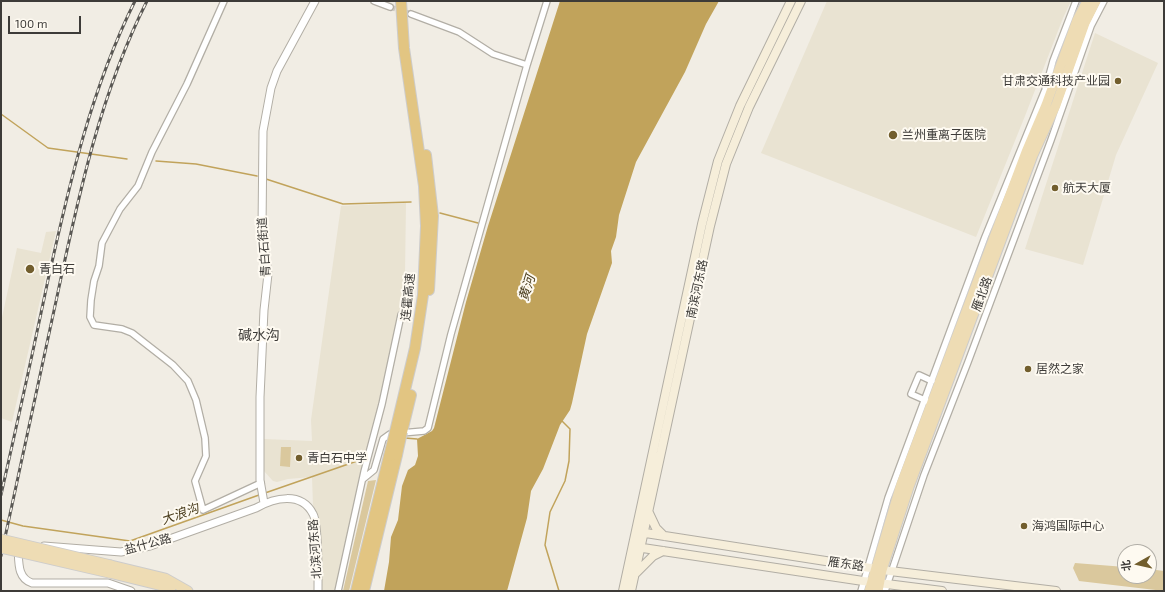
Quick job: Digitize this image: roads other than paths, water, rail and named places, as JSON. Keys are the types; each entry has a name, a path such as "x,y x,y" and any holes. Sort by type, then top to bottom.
{"highway":[{"name":"连霍高速","path":"364,591 415,348 423,295 426,226 424,186 404,48 401,1"},
{"name":"连霍高速","path":"398,432 421,350 431,278 433,216 429,171 410,48 407,1"},
{"name":"连霍高速","path":"356,591 393,456"}],"main road":[{"name":"南滨河东路","path":"640,532 648,511 684,330 702,224 718,161 740,106 791,1"},
{"name":"南滨河东路","path":"623,591 637,547 684,330 726,164 749,107 801,1"},
{"name":"雁北路","path":"876,586 901,484 929,402 1026,152 1046,105 1077,20 1087,1"},
{"name":"雁北路","path":"879,569 908,487 1034,155 1056,105 1085,23 1096,1"},
{"path":"648,511 656,528 664,536"},
{"name":"雁东路","path":"640,532 879,569 1056,591"},
{"name":"盐什公路","path":"1,539 110,569 162,586 171,591"},
{"name":"南滨河东路","path":"632,591 637,547"},
{"name":"雁东路","path":"637,547 876,586 942,591"},
{"name":"盐什公路","path":"1,548 165,578 188,591"},
{"path":"635,573 653,556 663,551"}],"street":[{"path":"224,1 187,84 152,152 138,186 120,209 102,242 99,266 94,281 90,317 94,325 122,329 132,333 173,365 188,381 196,400 205,438 206,456 195,481 204,510 261,485"},
{"name":"青白石街道","path":"264,501 261,485 260,396 264,310 268,274 262,229 263,131 271,88 277,70 315,1"},
{"path":"374,1 390,7"},
{"path":"363,479 374,470 383,439 386,436 390,434 424,431 428,428 451,334 526,65 546,1"},
{"path":"932,381 919,375 911,394 929,402 932,381 985,237 1045,90 1053,61 1076,1"},
{"path":"861,591 876,586 879,569 924,474 968,362 1051,140 1091,26 1104,1"},
{"path":"411,14 459,32 493,54 526,65"},
{"path":"338,591 401,315"},
{"name":"北滨河东路","path":"264,501 291,497 304,504 314,514 318,591"},
{"name":"盐什公路","path":"1,544 121,552 150,546 256,508 264,501"},
{"path":"17,544 21,576 25,581 32,583 108,584 132,591"}],"water":[{"name":"黄河","path":"560,1 719,1 706,24 685,72 636,162 619,215 616,237 611,251 612,263 587,334 570,410 560,425 543,469 531,491 527,518 507,591 384,591 389,562 391,537 398,520 402,486 408,470 415,465 418,456 417,439 432,431 434,428 466,302 488,226"}],"waterway":[{"path":"1,114 48,148 127,159"},
{"path":"156,161 196,164 257,176"},
{"path":"266,179 343,204 411,202"},
{"path":"440,213 478,223"},
{"path":"559,591 545,545 550,512 565,481 569,461 570,429 562,421"},
{"name":"大浪沟","path":"405,438 417,439"},
{"name":"大浪沟","path":"265,493 360,460"},
{"name":"大浪沟","path":"1,520 23,526 130,541 259,495"}],"tunnel":[{"path":"390,7 411,14"}],"railway":[{"path":"1,495 73,173 106,68 119,34 135,1"},
{"path":"1,556 83,180 104,107 131,36 147,1"}],"place":[{"name":"甘肃交通科技产业园","path":"1118,81"},
{"name":"兰州重离子医院","path":"893,135"},
{"name":"航天大厦","path":"1055,188"},
{"name":"青白石","path":"30,269"},
{"name":"居然之家","path":"1028,369"},
{"name":"青白石中学","path":"299,458"},
{"name":"海鸿国际中心","path":"1024,526"}],"district":[{"name":"碱水沟","path":"259,335"}]}
